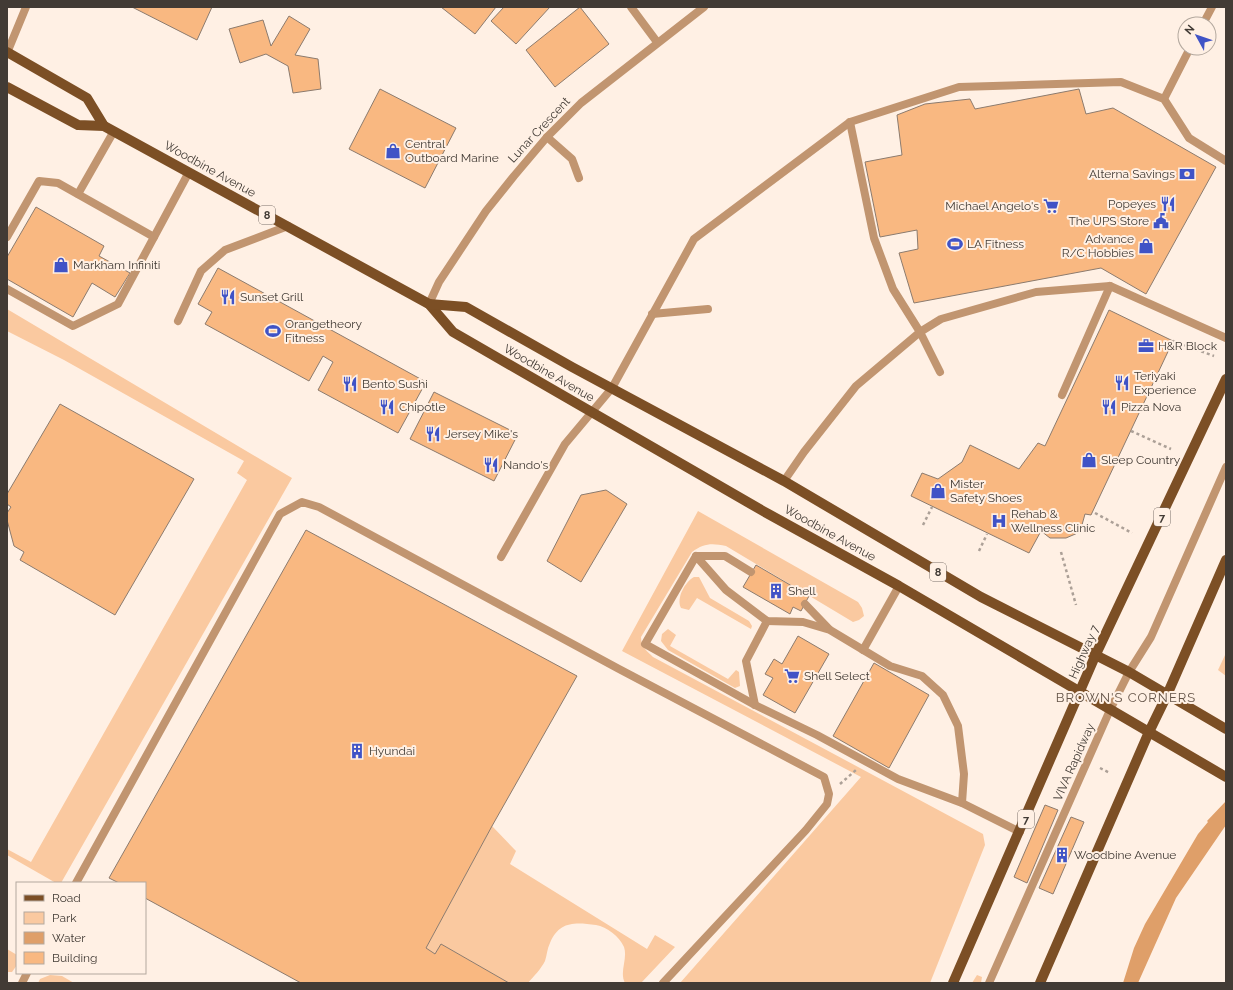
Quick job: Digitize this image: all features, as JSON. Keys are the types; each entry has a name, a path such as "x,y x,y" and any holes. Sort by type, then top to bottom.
{"main road":[{"path":"7,52 87,98 104,126"},
{"name":"Woodbine Avenue","path":"7,88 78,125 104,126 114,131 429,304 453,332 592,413 899,586 1226,777"},
{"name":"Woodbine Avenue","path":"429,304 466,307 784,481 981,597 1130,672 1226,729"},
{"name":"Highway 7","path":"953,983 1020,832 1096,654 1226,379"},
{"path":"1040,983 1148,732 1167,695 1226,560"}],"street":[{"path":"7,52 26,7"},
{"path":"631,7 656,42"},
{"name":"Lunar Crescent","path":"429,304 439,282 486,211 547,137 581,103 611,81 656,42 704,7"},
{"path":"1207,16 1212,7"},
{"path":"1164,99 1186,56"},
{"path":"501,557 564,444 612,388 694,239 850,122 960,87 1121,82 1164,99 1190,138 1226,161"},
{"path":"850,122 874,238 893,288 920,332 940,372"},
{"path":"78,194 114,131"},
{"path":"547,137 572,159 579,178"},
{"path":"7,289 74,326 118,304 189,172"},
{"path":"7,237 39,181 58,183 154,237"},
{"path":"178,321 201,271 225,250 288,226"},
{"path":"1062,395 1110,286"},
{"path":"784,481 804,452 856,386 920,332 941,319 1036,292 1110,286 1226,338"},
{"path":"652,314 708,309"},
{"name":"VIVA Rapidway","path":"989,983 1110,710 1151,637 1226,467"},
{"path":"77,882 280,514 302,502 319,507 618,669 824,777 829,794 827,804 806,830 663,983"},
{"path":"696,556 725,556 752,572"},
{"path":"696,556 726,590 767,621 803,622 830,630 890,666 922,676 943,695 958,726 964,774 962,803"},
{"path":"696,556 645,644 755,705 898,779 962,803 1020,832"},
{"path":"863,650 899,586"},
{"path":"805,604 830,630"},
{"path":"755,705 746,661 767,621"},
{"path":"22,983 26,974"}],"path":[{"path":"1173,341 1214,356"},
{"path":"1131,431 1171,450"},
{"path":"923,525 932,507"},
{"path":"1095,513 1132,533"},
{"path":"979,551 987,534"},
{"path":"1061,552 1076,605"},
{"path":"829,794 865,762"},
{"path":"1100,768 1110,773"}],"green space":[{"path":"7,309 292,478 62,882 54,882 7,855 7,849 31,862 247,480 237,473 244,461 64,360 7,331"},
{"path":"698,511 858,602 862,608 864,616 853,622 726,546 708,544 692,552 641,637 642,644 647,651 653,657 983,834 985,845 930,983 680,983 861,777 622,651"},
{"path":"694,577 699,577 710,598 749,621 752,626 751,629 697,598 689,610 681,608 680,600 682,591 687,583"},
{"path":"668,629 676,635 670,646 728,679 736,670 739,672 740,686 735,688 668,650 661,641 662,634"},
{"path":"1226,653 1226,676 1218,670"},
{"path":"492,826 516,851 510,864 647,949 655,935 675,947 641,983 625,983 623,974 625,952 622,943 612,933 596,925 581,923 568,925 558,930 549,945 545,961 528,983 509,983 441,944 435,954 426,948"},
{"path":"7,949 16,954 16,966 12,972 7,972"},
{"path":"50,975 62,976 74,983 38,983 40,979"},
{"path":"977,975 982,977 981,983 972,983"}],"water":[{"path":"1226,801 1226,825 1176,898 1138,983 1123,983 1134,948 1145,924 1198,834 1208,822 1207,821"}],"building":[{"path":"132,7 212,7 197,40"},
{"path":"441,7 496,7 475,34"},
{"path":"504,7 550,7 516,44 491,21"},
{"path":"580,7 609,44 555,87 526,50"},
{"path":"289,16 310,29 295,55 318,59 321,89 293,93 288,66 266,54 240,63 229,29 263,20 271,46"},
{"path":"380,89 456,128 425,188 349,149"},
{"path":"1079,89 1086,114 1113,108 1216,167 1146,294 1101,268 914,303 899,253 918,249 917,230 880,237 865,162 902,155 897,115 925,104 970,99 975,109"},
{"name":"Markham Infiniti","path":"36,207 104,246 99,256 130,273 115,297 92,283 73,317 7,279 7,257"},
{"path":"218,268 426,382 398,433 318,390 333,362 323,356 309,381 205,324 212,312 198,304"},
{"path":"1109,310 1173,341 1091,515 1085,514 1080,532 1066,538 1050,538 1041,531 1029,553 911,496 922,473 938,479 962,462 970,445 1019,469 1038,443 1045,446"},
{"path":"434,392 518,434 494,481 410,439"},
{"path":"60,404 194,479 115,615 20,560 24,552 14,546 7,520 7,513 11,507 7,504 7,494"},
{"path":"606,490 627,504 581,582 547,561 581,495"},
{"name":"Hyundai","path":"306,530 577,676 492,826 426,948 435,954 441,944 509,983 301,983 146,899 146,882 117,882 109,878"},
{"name":"Shell","path":"756,565 809,596 801,611 793,607 790,614 743,587"},
{"name":"Shell Select","path":"798,636 829,654 795,713 763,695 773,678 765,674 774,659 782,664"},
{"path":"874,663 929,695 889,768 833,736"},
{"name":"Woodbine Avenue","path":"1045,805 1058,810 1027,883 1014,877"},
{"name":"Woodbine Avenue","path":"1071,817 1084,822 1053,894 1039,888"}],"place":[{"name":"Central Outboard Marine","path":"393,151"},
{"name":"Alterna Savings","path":"1187,174"},
{"name":"Popeyes","path":"1168,204"},
{"name":"Michael Angelo's","path":"1051,206"},
{"name":"The UPS Store","path":"1161,221"},
{"name":"LA Fitness","path":"955,244"},
{"name":"Advance R/C Hobbies","path":"1146,246"},
{"name":"Markham Infiniti","path":"61,265"},
{"name":"Sunset Grill","path":"228,297"},
{"name":"Orangetheory Fitness","path":"273,331"},
{"name":"H&R Block","path":"1146,346"},
{"name":"Teriyaki Experience","path":"1122,383"},
{"name":"Bento Sushi","path":"350,384"},
{"name":"Chipotle","path":"387,407"},
{"name":"Pizza Nova","path":"1109,407"},
{"name":"Jersey Mike's","path":"433,434"},
{"name":"Sleep Country","path":"1089,460"},
{"name":"Nando's","path":"491,465"},
{"name":"Mister Safety Shoes","path":"938,491"},
{"name":"Rehab & Wellness Clinic","path":"999,521"},
{"name":"Shell","path":"776,591"},
{"name":"Shell Select","path":"792,676"},
{"name":"Hyundai","path":"357,751"},
{"name":"Woodbine Avenue","path":"1062,855"}],"district":[{"name":"BROWN'S CORNERS","path":"1126,697"}]}
